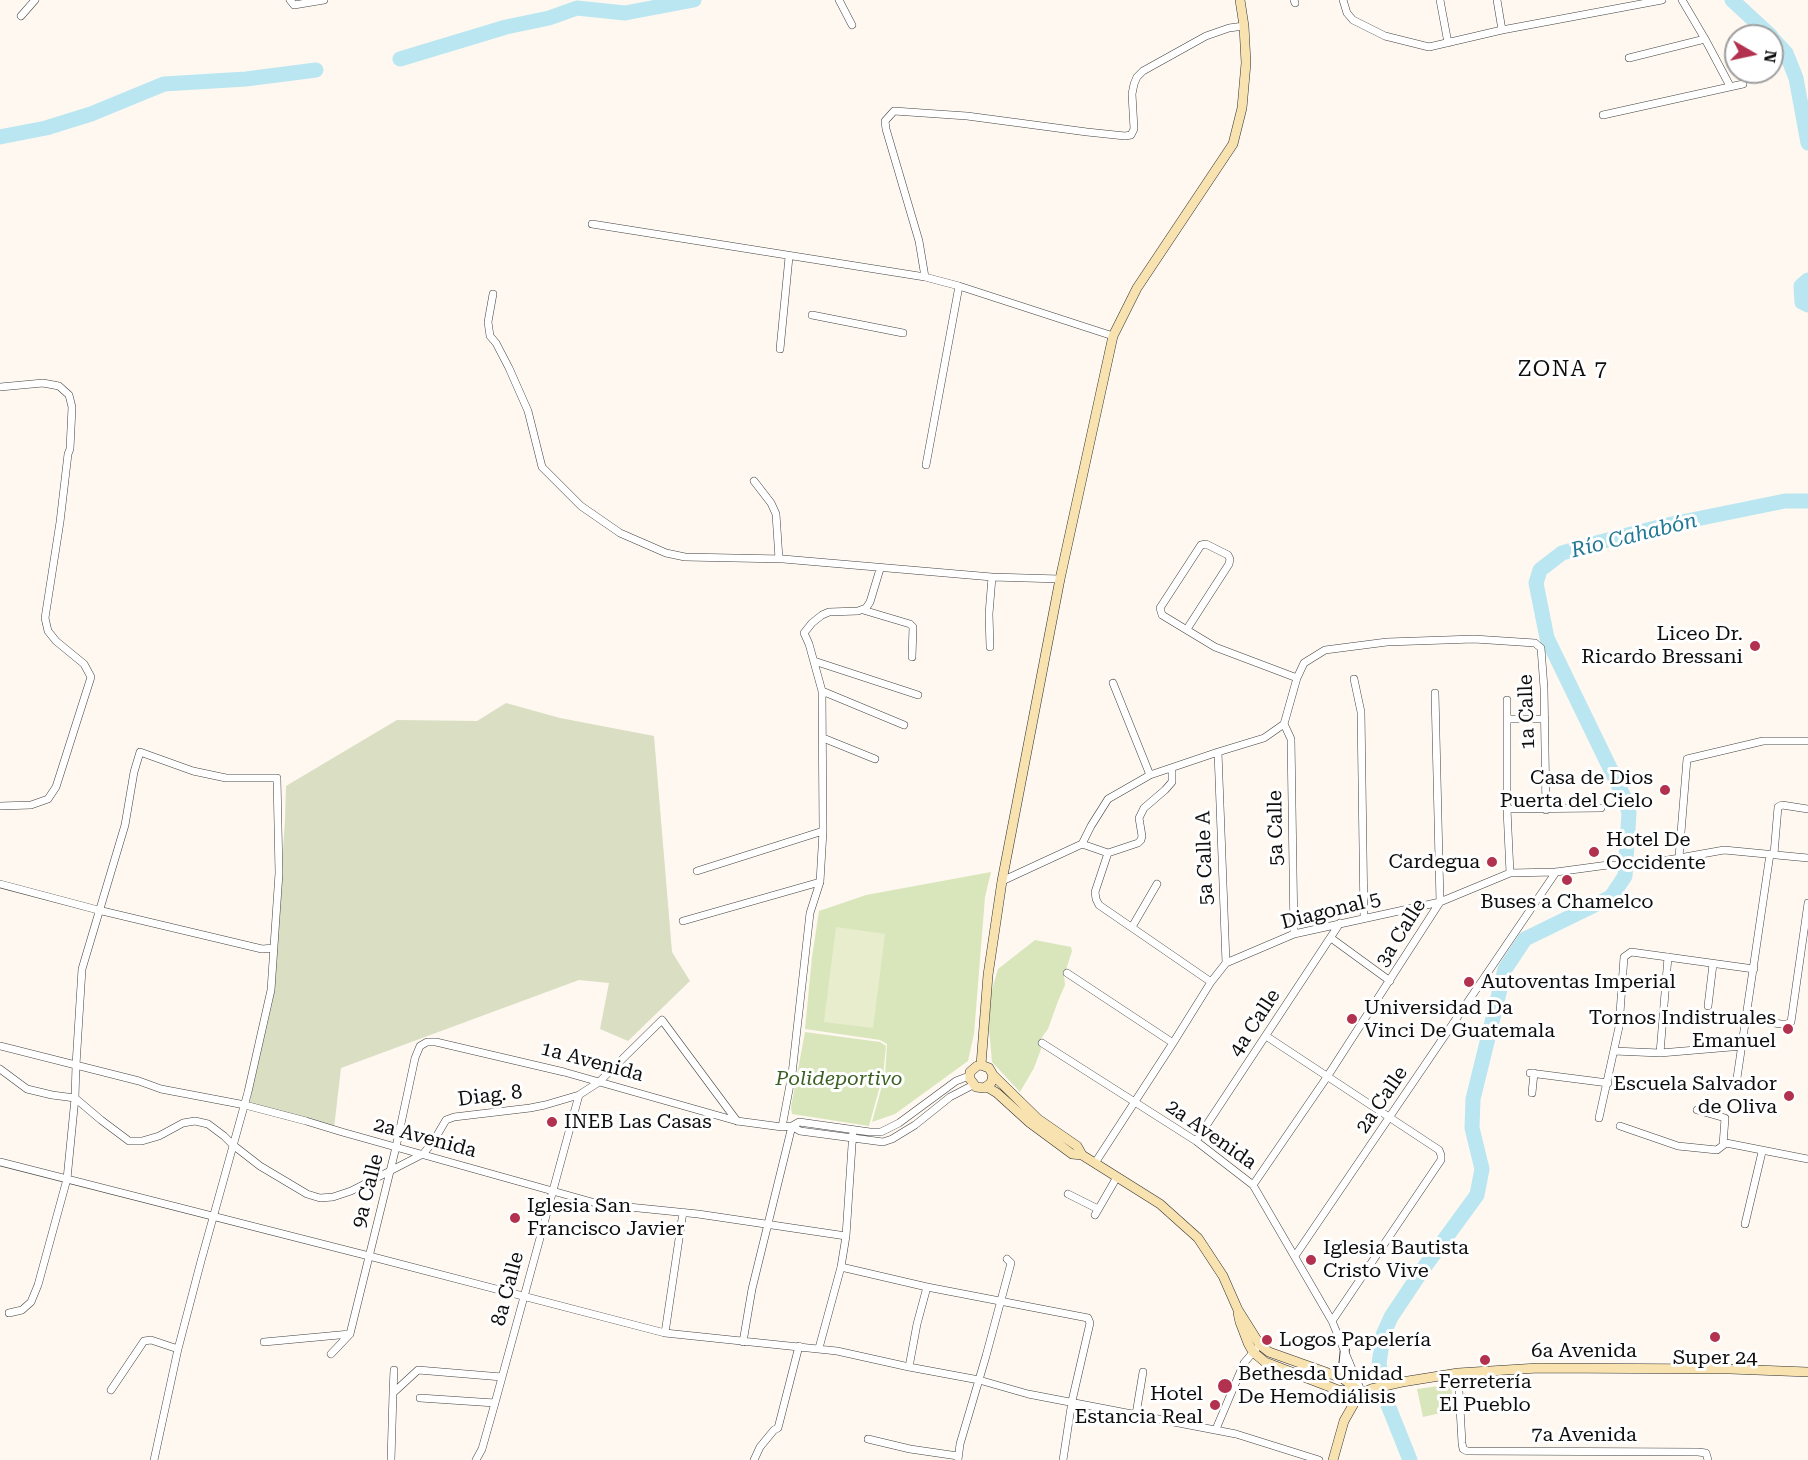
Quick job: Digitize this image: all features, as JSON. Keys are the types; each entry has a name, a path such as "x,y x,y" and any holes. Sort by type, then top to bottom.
{"main road":[{"path":"981,1065 988,975 1002,881 1060,579 1113,336 1137,288 1233,144 1242,108 1246,63 1240,0"},
{"path":"993,1075 991,1083 980,1088 971,1081 973,1068 981,1065 988,1068 1038,1119 1077,1146 1082,1155"},
{"path":"987,1086 1030,1123 1072,1154 1082,1155 1160,1204 1198,1238 1223,1276 1238,1310 1240,1322 1265,1362 1338,1390 1367,1391"},
{"path":"1257,1349 1342,1378 1367,1391"},
{"name":"6a Avenida","path":"1367,1391 1402,1382 1458,1373 1538,1368 1730,1369 1808,1372"},
{"path":"1333,1460 1348,1412 1367,1391"}],"street":[{"path":"21,16 35,0"},
{"path":"290,0 294,5 324,0"},
{"path":"839,0 852,25"},
{"path":"1343,0 1347,13 1353,20 1385,36 1429,47 1502,30 1662,0"},
{"path":"1440,0 1449,43"},
{"path":"1497,0 1502,30"},
{"path":"1682,0 1730,86"},
{"path":"925,277 919,241 886,129 885,121 894,111 967,116 1088,132 1131,135 1134,129 1132,94 1134,84 1143,71 1206,36 1229,28 1244,26"},
{"path":"1629,58 1705,39"},
{"path":"1604,115 1743,84"},
{"path":"592,224 925,277 1113,336"},
{"path":"780,349 789,256"},
{"path":"926,465 959,286"},
{"path":"493,294 488,322 490,336 509,368 528,411 542,466 581,506 620,533 666,553 685,557 779,559 992,577 1060,579"},
{"path":"812,315 903,333"},
{"path":"0,387 43,383 59,386 69,394 72,407 70,449 45,618 48,631 56,641 84,664 91,677 56,787 48,799 31,805 0,806"},
{"path":"754,481 771,503 776,514 779,559"},
{"path":"1002,881 1082,844 1108,799 1150,775 1264,738 1284,724 1297,678 1215,647 1162,615 1160,608 1201,544 1206,544 1228,555 1229,564 1187,629"},
{"path":"862,610 870,602 880,568"},
{"path":"990,647 989,614 992,577"},
{"path":"782,1126 792,1074 810,914 820,882 824,831 822,691 804,633 816,618 830,612 862,610 910,624 913,627 912,657"},
{"name":"1a Calle","path":"1297,678 1304,663 1326,650 1387,642 1474,639 1535,643 1541,648 1544,688 1546,810"},
{"path":"814,661 918,695"},
{"path":"1354,679 1361,712 1364,918"},
{"path":"1113,683 1150,775"},
{"path":"822,691 904,725"},
{"name":"3a Calle","path":"1253,1185 1328,1077 1440,902 1435,693"},
{"path":"1507,700 1507,809 1510,873"},
{"path":"1507,719 1545,719"},
{"name":"5a Calle","path":"1284,724 1291,739 1294,934"},
{"path":"823,738 875,759"},
{"path":"1679,857 1687,759 1763,741 1808,741"},
{"path":"9,1313 22,1310 31,1302 38,1285 67,1179 75,1098 82,969 125,825 134,772 140,752 193,771 226,778 277,778 279,873 271,990 244,1105 178,1350 154,1460"},
{"name":"5a Calle A","path":"1218,752 1226,963"},
{"path":"1082,844 1108,853 1138,843 1142,836 1139,818 1144,808 1172,782 1172,769"},
{"path":"1737,1078 1778,807 1808,810"},
{"path":"1507,809 1601,808"},
{"path":"697,871 824,831"},
{"name":"Diagonal 5","path":"1095,1163 1210,982 1226,963 1294,934 1440,902 1510,873 1556,872 1608,865 1640,865 1724,850 1808,858"},
{"path":"1108,853 1095,892 1099,905 1210,982"},
{"name":"2a Calle","path":"1295,1256 1556,872"},
{"path":"683,921 820,882"},
{"path":"0,884 262,949 274,948"},
{"path":"1132,927 1157,884"},
{"path":"1747,1019 1781,1024 1791,1022 1808,903"},
{"name":"4a Calle","path":"1197,1141 1340,923"},
{"path":"1330,938 1390,981"},
{"path":"1599,1118 1619,1028 1624,957 1631,952 1754,969"},
{"path":"1660,1053 1668,957"},
{"path":"1708,1006 1713,964"},
{"path":"1067,973 1173,1043"},
{"path":"579,1095 599,1082 662,1020 737,1121"},
{"path":"1266,1036 1439,1150 1441,1155 1441,1160 1332,1321"},
{"name":"9a Calle","path":"332,1354 350,1334 396,1147 415,1058 420,1046 427,1042 436,1042"},
{"name":"1a Avenida","path":"436,1042 599,1082 737,1121 792,1126 801,1131 854,1135"},
{"name":"2a Avenida","path":"1042,1043 1197,1141 1253,1185 1332,1321 1367,1391"},
{"name":"2a Avenida","path":"0,1046 140,1081 161,1089 244,1105 306,1121 598,1204 683,1212 846,1236"},
{"path":"1614,1052 1660,1053 1743,1046"},
{"path":"0,1069 27,1089 75,1098 129,1141 159,1137 183,1123 195,1121 208,1124 261,1166 307,1194 320,1198 333,1197 351,1191 423,1154"},
{"path":"1532,1093 1532,1073 1608,1083"},
{"path":"854,1135 881,1132 899,1124 956,1081 971,1081"},
{"path":"854,1135 882,1142 892,1139 971,1081"},
{"name":"Diag. 8","path":"423,1154 433,1143 446,1120 454,1117 538,1107 579,1095"},
{"name":"8a Calle","path":"476,1460 482,1449 495,1403 579,1095"},
{"path":"1696,1110 1725,1118 1723,1145"},
{"path":"743,1342 752,1289 792,1126"},
{"path":"1620,1126 1678,1146 1717,1150 1723,1145 1731,1144 1808,1160"},
{"path":"819,1348 841,1268 846,1236 854,1135"},
{"path":"1745,1224 1762,1152"},
{"path":"0,1162 664,1333 819,1348 979,1380 1028,1394 1216,1430 1319,1460"},
{"path":"1068,1194 1097,1212 1117,1177"},
{"path":"664,1333 683,1212"},
{"path":"868,1439 958,1458 1011,1263 1007,1259"},
{"path":"841,1268 1088,1318 1090,1323 1072,1401 1063,1460"},
{"path":"909,1367 927,1287"},
{"path":"264,1342 350,1334"},
{"path":"111,1390 144,1341 151,1340 178,1350"},
{"path":"754,1460 760,1447 778,1428 799,1346"},
{"path":"1342,1378 1345,1348"},
{"path":"1216,1430 1244,1363 1257,1349"},
{"path":"393,1392 419,1369 502,1377"},
{"path":"391,1460 394,1370"},
{"path":"1136,1414 1143,1372"},
{"name":"7a Avenida","path":"1458,1373 1463,1449 1467,1451 1707,1457"},
{"path":"420,1398 495,1403"}],"green space":[{"path":"506,703 560,718 654,736 672,952 690,981 628,1041 600,1029 609,983 579,980 341,1068 334,1128 249,1105 273,1000 286,786 397,720 477,721"},
{"path":"991,872 985,897 974,1034 968,1061 895,1114 872,1122 885,1075 887,1044 880,1040 805,1029 819,911 866,895"},
{"path":"836,927 885,934 873,1028 824,1022"},
{"path":"1035,940 1071,947 1072,951 1064,976 1065,985 1048,1029 1040,1040 1041,1049 1034,1068 1020,1092 992,1062 989,1028 991,993 998,969"},
{"name":"Polideportivo","path":"805,1032 880,1042 886,1046 883,1075 869,1126 792,1114 791,1107"},
{"path":"1451,1386 1454,1410 1423,1417 1417,1389"}],"waterway":[{"path":"400,59 506,27 549,18 577,8 625,13 694,0"},
{"name":"Río Cahabón","path":"1732,0 1758,24"},
{"name":"Río Cahabón","path":"1784,51 1796,78 1808,143"},
{"path":"0,137 46,128 91,114 164,84 246,79 316,70"},
{"name":"Río Cahabón","path":"1808,280 1801,286 1802,302 1808,305"},
{"name":"Río Cahabón","path":"1410,1460 1388,1405 1379,1364 1383,1335 1391,1317 1423,1269 1477,1195 1482,1169 1472,1128 1473,1099 1505,969 1525,939 1611,897 1625,876 1629,813 1625,799 1547,638 1536,583 1540,570 1562,553 1600,542 1667,525 1785,501 1808,501"}],"place":[{"name":"Liceo Dr. Ricardo Bressani","path":"1755,646"},
{"name":"Casa de Dios Puerta del Cielo","path":"1665,790"},
{"name":"Hotel De Occidente","path":"1594,852"},
{"name":"Cardegua","path":"1492,862"},
{"name":"Buses a Chamelco","path":"1567,880"},
{"name":"Autoventas Imperial","path":"1469,982"},
{"name":"Universidad Da Vinci De Guatemala","path":"1352,1019"},
{"name":"Tornos Indistruales Emanuel","path":"1788,1029"},
{"name":"Escuela Salvador de Oliva","path":"1789,1096"},
{"name":"INEB Las Casas","path":"552,1122"},
{"name":"Iglesia San Francisco Javier","path":"515,1218"},
{"name":"Iglesia Bautista Cristo Vive","path":"1311,1260"},
{"name":"Super 24","path":"1715,1337"},
{"name":"Logos Papelería","path":"1267,1340"},
{"name":"Ferretería El Pueblo","path":"1485,1360"},
{"name":"Bethesda Unidad De Hemodiálisis","path":"1225,1386"},
{"name":"Hotel Estancia Real","path":"1215,1405"}],"district":[{"name":"ZONA 7","path":"1563,370"}]}
